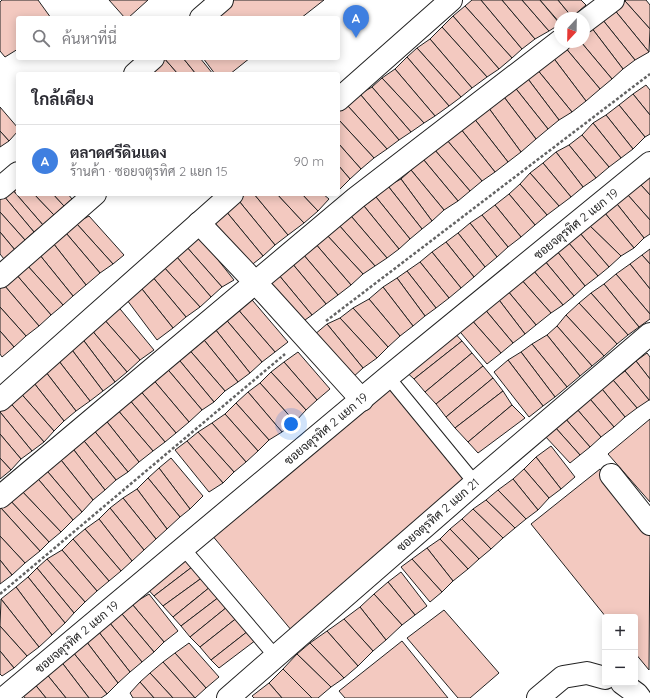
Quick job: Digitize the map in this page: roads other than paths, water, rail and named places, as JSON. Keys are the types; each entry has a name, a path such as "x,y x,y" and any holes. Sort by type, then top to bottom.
{"street":[{"path":"203,16 222,0"},
{"path":"340,98 451,0"},
{"path":"590,17 613,0"},
{"path":"0,497 356,198 554,46"},
{"path":"136,72 151,60"},
{"name":"ซอยจตุรทิศ 2 แยก 19","path":"4,698 388,377 650,163"},
{"path":"0,188 16,175"},
{"path":"0,277 93,196"},
{"path":"0,400 230,196"},
{"path":"199,223 255,282 362,400"},
{"name":"ซอยจตุรทิศ 2 แยก 21","path":"228,698 650,334"},
{"path":"611,475 650,524"},
{"path":"538,698 563,677 587,673 602,677"},
{"path":"626,686 640,698"}],"lane":[{"path":"388,377 476,483"},
{"path":"183,548 276,656"}],"place":[{"name":"ตลาดศรีดินแดง","path":"356,38"}]}
